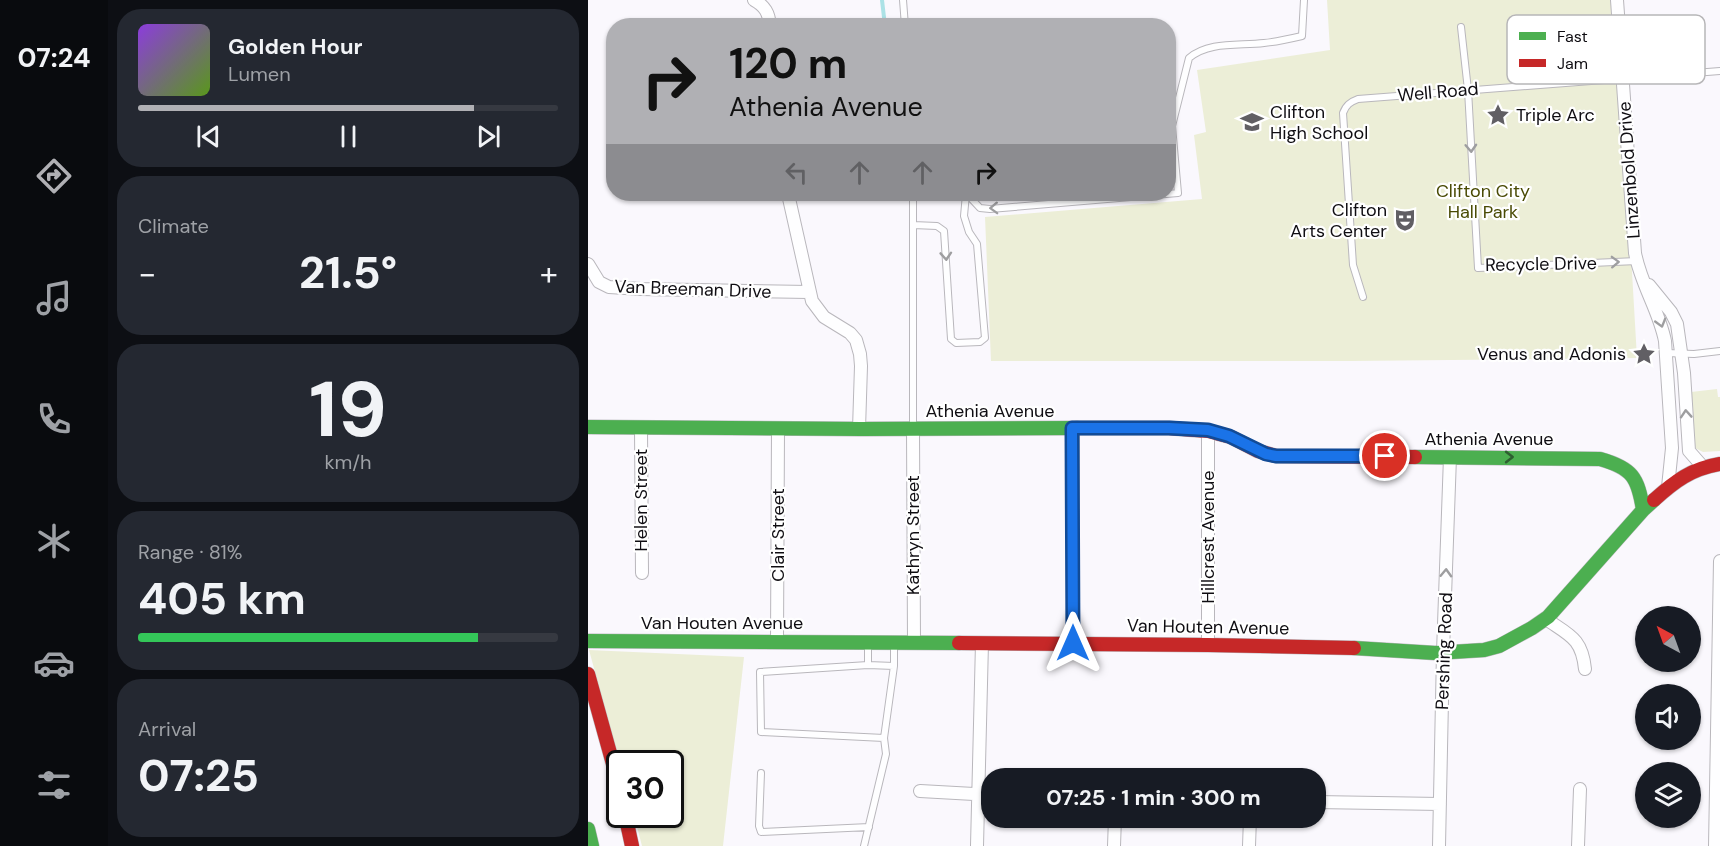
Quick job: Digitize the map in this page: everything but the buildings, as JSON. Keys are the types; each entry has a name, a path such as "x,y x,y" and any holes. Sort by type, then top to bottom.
{"main road":[{"name":"Athenia Avenue","path":"588,427 1169,428 1208,430 1229,436 1266,454 1276,456 1585,457 1612,462 1631,473 1640,486 1643,510"},
{"name":"Van Houten Avenue","path":"588,641 1073,643 1336,647 1443,652 1484,650 1499,646 1546,619 1643,510 1668,487 1687,474 1703,467 1720,464"},
{"path":"588,674 609,750"},
{"path":"629,828 632,846"},
{"path":"588,829 592,846"}],"street":[{"path":"754,0 767,11 768,18"},
{"name":"Linzenbold Drive","path":"1617,0 1618,15"},
{"name":"Linzenbold Drive","path":"1621,84 1638,265 1662,324 1666,353 1672,448 1668,487"},
{"path":"790,201 812,301 824,316 850,333 856,340 861,366 859,429"},
{"name":"Van Breeman Drive","path":"588,264 599,282 609,287 641,290 809,292"},
{"name":"Linzenbold Drive","path":"1638,265 1677,324 1689,451 1703,467"},
{"name":"Helen Street","path":"641,428 642,573"},
{"path":"1072,428 1073,643"},
{"name":"Clair Street","path":"777,641 778,429"},
{"name":"Kathryn Street","path":"913,429 914,642"},
{"name":"Hillcrest Avenue","path":"1208,430 1208,645"},
{"name":"Pershing Road","path":"1439,846 1450,457"},
{"path":"1715,846 1720,561"},
{"path":"1546,619 1574,638 1580,647 1585,669"},
{"path":"977,846 982,643"},
{"path":"1578,846 1580,789"},
{"path":"920,791 981,794"},
{"path":"1326,802 1440,804"},
{"path":"1114,846 1115,828"},
{"path":"1249,846 1250,828"}],"lane":[{"path":"903,0 904,18"},
{"path":"1176,110 1189,58 1207,48 1265,43 1302,36 1304,0"},
{"path":"1461,27 1468,90"},
{"name":"Well Road","path":"1705,72 1720,71"},
{"name":"Well Road","path":"1363,297 1353,265 1343,113 1345,107 1351,101 1358,99 1544,84"},
{"name":"Recycle Drive","path":"1468,90 1478,268 1638,265"},
{"path":"1176,171 1178,193 1176,193"},
{"path":"912,201 913,429"},
{"path":"913,225 937,225 944,231 951,339 956,343 980,342 985,338 977,244 966,225 965,201"},
{"path":"973,201 980,208 990,209 1084,201"},
{"path":"1666,353 1720,351"},
{"path":"868,642 868,665"},
{"path":"864,846 886,754 884,738 894,666 894,642"},
{"path":"884,738 761,732 760,672 868,665 894,666"},
{"path":"761,773 759,826 761,832 869,827"}],"green space":[{"name":"Clifton City Hall Park","path":"1327,0 1611,0 1612,15 1507,15 1507,84 1617,84 1637,358 991,361 985,217 1202,199 1194,135 1206,132 1197,70 1330,50"},
{"path":"1717,389 1718,397 1720,397 1720,451 1703,452 1695,448 1691,392"},
{"path":"589,650 744,657 723,846 642,846 637,828 684,828 684,750 616,750"}],"waterway":[{"path":"882,0 884,18"}],"traffic: fast":[{"path":"588,427 1077,428"},
{"path":"1415,457 1600,459 1620,466 1632,476 1639,489 1643,510"},
{"path":"1354,648 1435,653 1484,650 1499,646 1548,617 1654,500"},
{"path":"588,641 959,643"},
{"path":"588,829 592,846"}],"traffic: jam":[{"path":"1077,428 1169,428 1208,431 1231,437 1258,451 1276,456 1415,457"},
{"path":"1654,500 1684,477 1700,469 1720,464"},
{"path":"959,643 1354,648"},
{"path":"588,674 609,750"},
{"path":"628,828 632,846"}],"place":[{"name":"Triple Arc","path":"1498,115"},
{"name":"Clifton High School","path":"1252,122"},
{"name":"Clifton Arts Center","path":"1405,220"},
{"name":"Venus and Adonis","path":"1644,354"}],"route":[{"path":"1073,643 1072,428 1208,430 1229,436 1266,454 1276,456 1385,456"}]}
